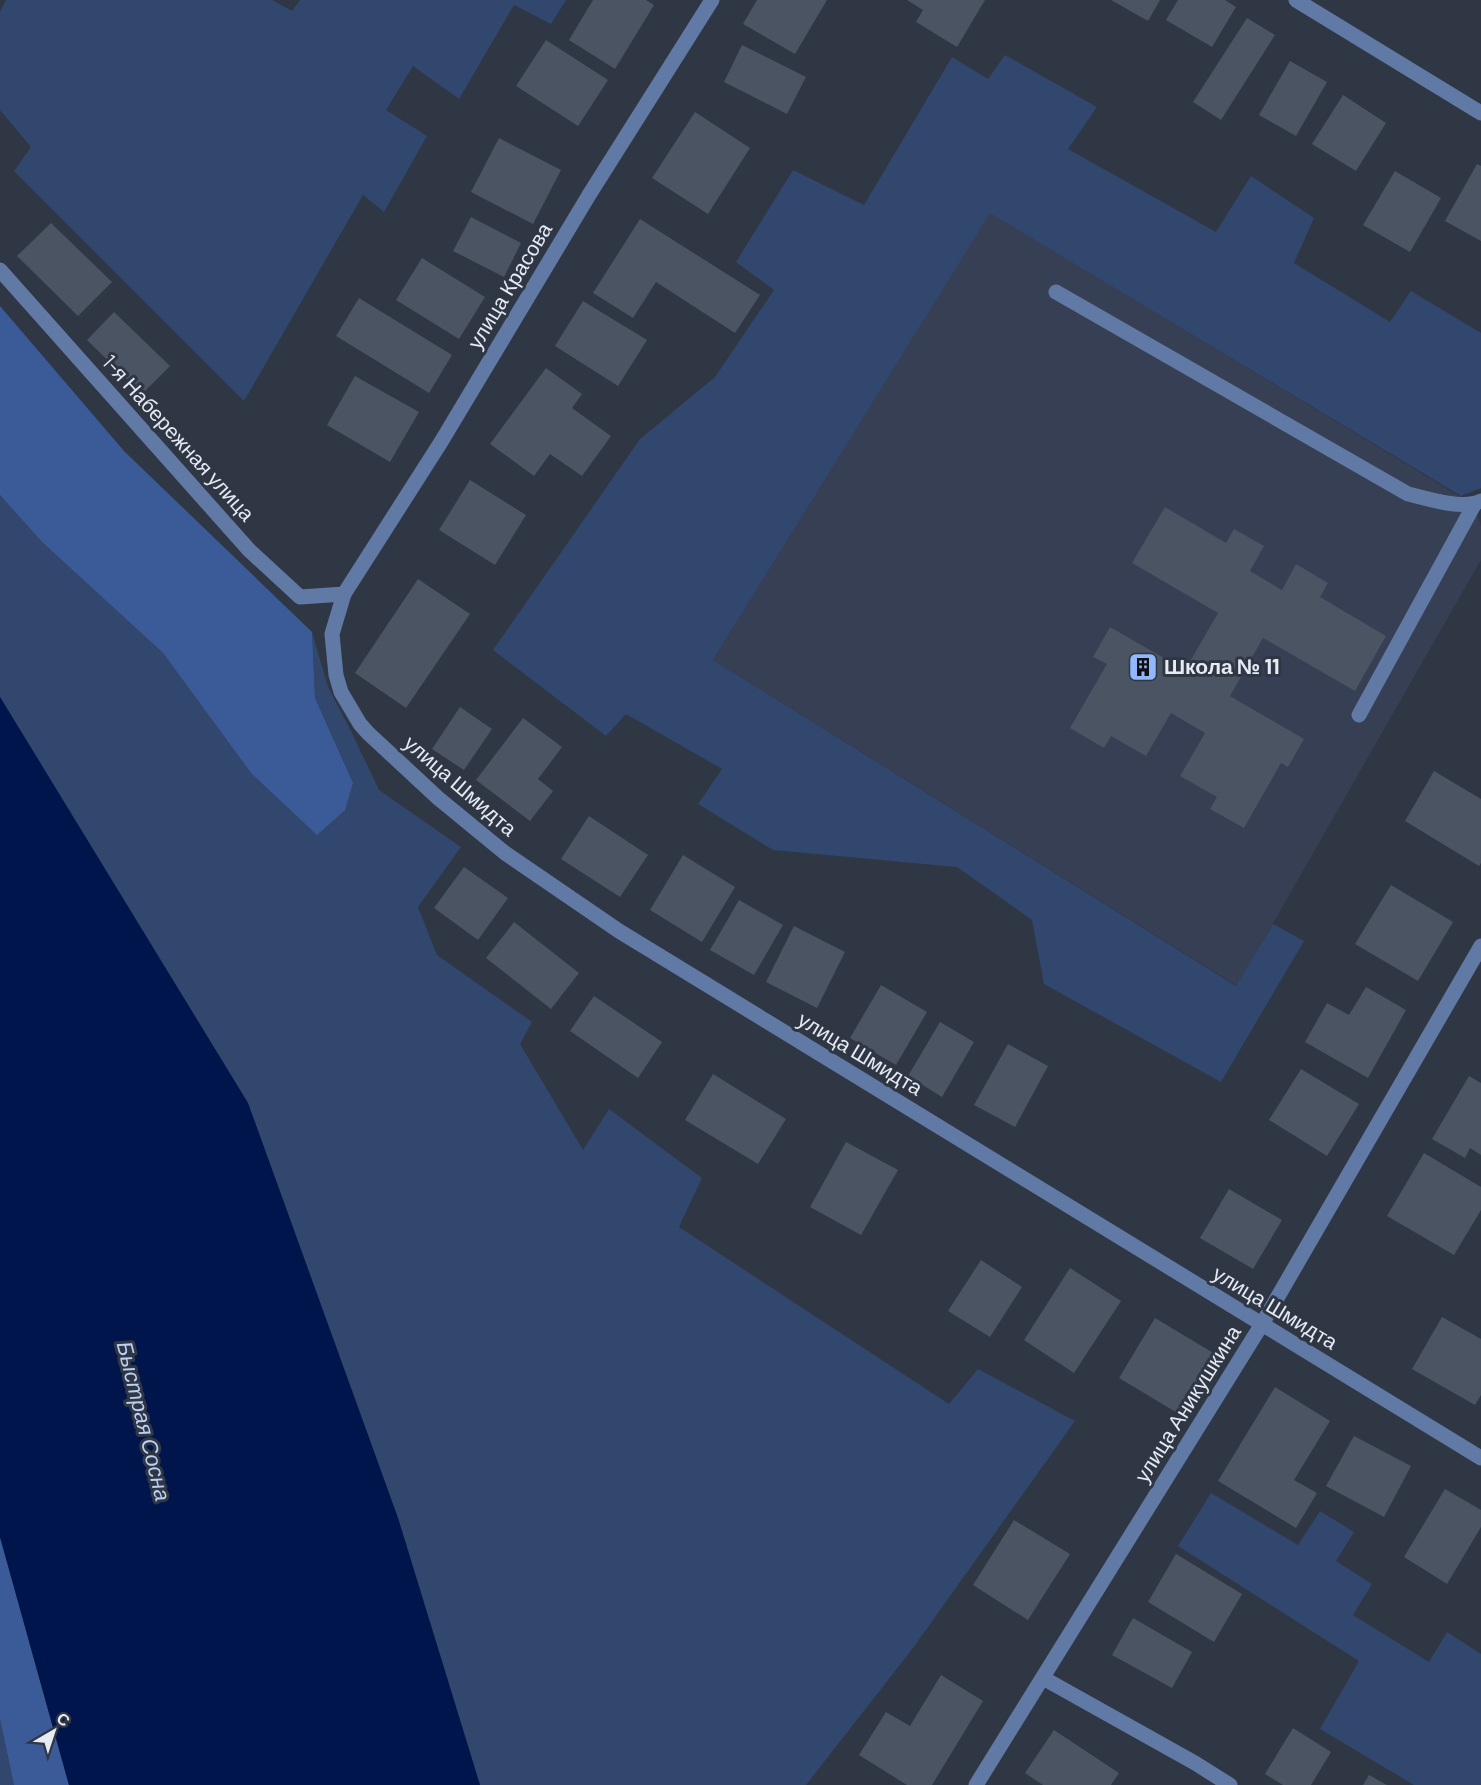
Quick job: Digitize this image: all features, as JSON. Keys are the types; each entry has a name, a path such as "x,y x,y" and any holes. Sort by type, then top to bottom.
{"street":[{"name":"улица Красова","path":"344,594 441,442 589,195 712,0"},
{"path":"1296,0 1481,113"},
{"name":"1-я Набережная улица","path":"0,270 249,550 300,597 344,594"},
{"path":"1056,292 1408,494 1438,502 1478,503 1359,715"},
{"name":"улица Шмидта","path":"344,594 331,644 336,675 348,705 360,724 403,767 505,853 619,931 1481,1458"},
{"name":"улица Аникушкина","path":"976,1785 1262,1324 1481,946"},
{"path":"1043,1678 1230,1785"}],"shaded area":[{"path":"6,0 272,0 292,11 300,0 566,0 551,24 514,5 459,99 413,66 386,110 427,136 384,212 363,195 244,401 14,171 31,147 0,110 0,12"},
{"path":"1005,55 1097,107 1068,149 1216,232 1251,176 1314,218 1294,263 1390,322 1411,291 1481,333 1481,488 1461,496 990,213 713,660 1236,986 1273,924 1304,941 1221,1082 1044,984 1032,920 957,867 773,850 698,804 722,769 626,714 606,736 493,650 640,439 715,377 774,290 736,262 793,170 864,205 952,57 988,79"},
{"path":"990,212 1474,505 1481,526 1481,560 1237,986 713,660"},
{"path":"0,306 124,451 312,632 315,698 353,783 345,810 317,835 251,773 163,653 42,542 0,495"},
{"path":"0,495 42,542 163,653 251,773 353,783 315,698 312,632 328,687 379,790 461,847 418,907 437,955 532,1022 520,1044 583,1150 609,1109 702,1178 679,1227 949,1404 978,1369 1075,1421 913,1648 806,1785 480,1785 398,1518 248,1103 0,697"},
{"path":"1211,1493 1298,1545 1320,1511 1354,1532 1336,1561 1372,1584 1353,1615 1429,1662 1447,1632 1481,1654 1481,1785 1414,1785 1320,1729 1359,1661 1178,1546"},
{"path":"0,1537 69,1785 14,1785 0,1719"},
{"path":"0,1719 14,1785 0,1785"}],"water":[{"name":"Быстрая Сосна","path":"0,697 248,1103 398,1518 480,1785 69,1785 0,1537"}],"building":[{"path":"593,0 646,0 654,5 615,69 569,40"},
{"path":"757,0 827,0 795,54 743,24"},
{"path":"907,0 985,0 957,47 916,22 923,10"},
{"path":"1111,0 1160,0 1148,21"},
{"path":"1178,0 1225,0 1236,7 1212,47 1166,20"},
{"path":"1247,18 1275,35 1221,120 1193,102"},
{"path":"546,40 608,80 578,126 516,86"},
{"path":"742,45 806,77 787,114 724,82"},
{"path":"1290,61 1327,82 1296,136 1259,115"},
{"path":"1343,95 1386,123 1356,171 1312,144"},
{"path":"695,112 750,148 708,214 652,178"},
{"path":"499,138 561,170 533,224 471,192"},
{"path":"1477,164 1481,166 1481,241 1445,221"},
{"path":"1395,171 1441,198 1410,252 1363,225"},
{"path":"471,217 521,243 504,277 453,251"},
{"path":"640,219 760,295 735,333 656,282 633,318 593,293"},
{"path":"51,223 112,282 78,316 17,256"},
{"path":"422,258 485,297 459,339 396,300"},
{"path":"359,298 452,355 429,393 336,336"},
{"path":"583,301 647,340 618,386 555,346"},
{"path":"114,312 170,366 142,394 87,340"},
{"path":"546,368 582,394 572,408 611,436 582,476 550,454 534,476 490,444"},
{"path":"355,376 419,412 390,462 327,425"},
{"path":"470,480 526,515 495,565 439,530"},
{"name":"Школа № 11","path":"1165,507 1226,543 1234,529 1264,546 1250,571 1282,590 1296,564 1328,583 1320,597 1386,636 1355,691 1263,638 1230,696 1304,739 1288,767 1281,763 1244,828 1210,809 1217,797 1180,776 1205,733 1171,713 1146,756 1111,736 1104,748 1070,728 1107,664 1093,657 1110,627 1185,670 1218,613 1132,563"},
{"path":"418,579 470,614 406,708 355,673"},
{"path":"460,707 492,729 464,770 432,749"},
{"path":"523,718 562,747 538,779 553,791 530,821 476,780"},
{"path":"1434,771 1481,799 1481,863 1479,866 1405,821"},
{"path":"589,816 648,855 620,897 561,859"},
{"path":"683,855 735,887 702,942 650,910"},
{"path":"464,867 508,898 478,940 434,908"},
{"path":"1391,885 1453,922 1418,981 1355,944"},
{"path":"739,900 783,925 754,975 710,950"},
{"path":"514,922 579,973 551,1009 486,958"},
{"path":"794,926 845,952 817,1008 766,982"},
{"path":"881,985 927,1012 896,1065 850,1038"},
{"path":"1366,987 1406,1010 1368,1078 1305,1042 1327,1003 1349,1015"},
{"path":"594,996 662,1042 638,1078 570,1031"},
{"path":"940,1022 974,1042 942,1097 908,1076"},
{"path":"1008,1044 1048,1066 1015,1127 974,1105"},
{"path":"1301,1069 1359,1104 1327,1156 1269,1120"},
{"path":"713,1074 786,1119 758,1164 685,1120"},
{"path":"1469,1076 1481,1083 1481,1155 1470,1148 1465,1158 1432,1139"},
{"path":"846,1142 898,1170 861,1235 810,1207"},
{"path":"1424,1153 1481,1187 1481,1210 1454,1255 1387,1216"},
{"path":"1229,1189 1282,1220 1253,1269 1200,1238"},
{"path":"981,1260 1022,1287 990,1337 948,1311"},
{"path":"1070,1268 1121,1301 1074,1373 1024,1340"},
{"path":"1442,1317 1481,1339 1481,1395 1475,1405 1412,1369"},
{"path":"1155,1318 1215,1354 1179,1414 1119,1378"},
{"path":"1275,1387 1330,1421 1294,1480 1317,1493 1296,1528 1218,1481"},
{"path":"1354,1436 1411,1466 1384,1517 1326,1486"},
{"path":"1445,1489 1481,1510 1481,1527 1447,1584 1404,1557"},
{"path":"1014,1520 1070,1554 1028,1620 973,1585"},
{"path":"1176,1554 1242,1594 1214,1642 1148,1602"},
{"path":"1133,1618 1192,1652 1172,1688 1112,1655"},
{"path":"941,1675 983,1701 932,1785 907,1785 859,1755 886,1712 910,1726"},
{"path":"1293,1728 1331,1752 1311,1785 1283,1785 1265,1774"},
{"path":"1054,1730 1119,1773 1111,1785 1043,1785 1025,1773"},
{"path":"1369,1775 1387,1785 1363,1785"}],"place":[{"name":"Школа № 11","path":"1143,667"}]}
